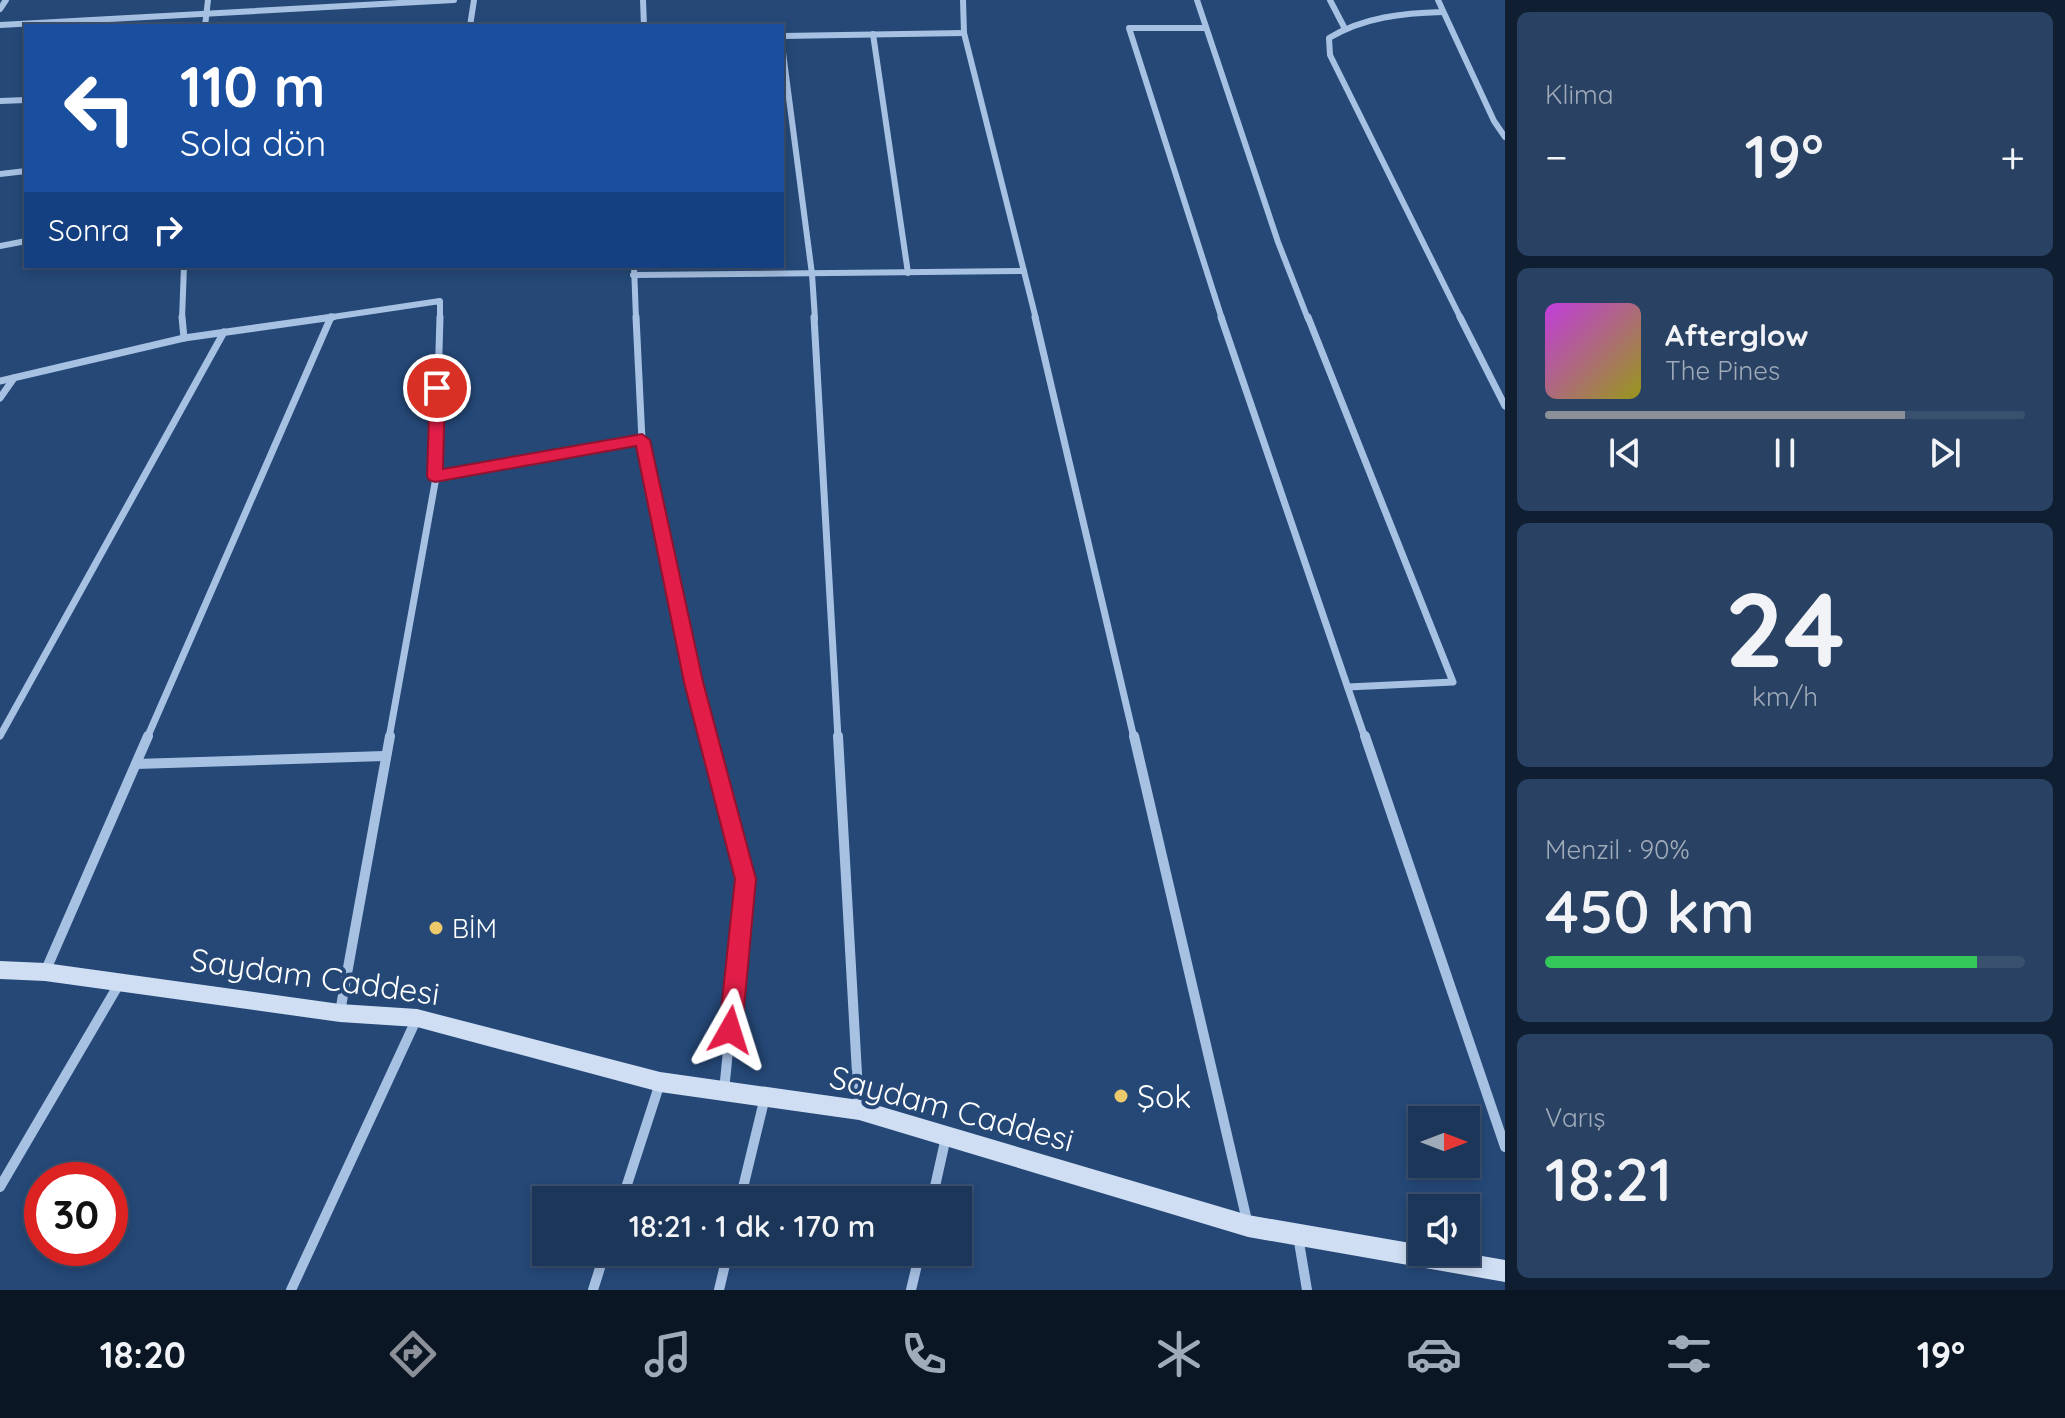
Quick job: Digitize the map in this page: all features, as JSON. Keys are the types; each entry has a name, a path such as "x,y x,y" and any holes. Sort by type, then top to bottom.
{"main road":[{"name":"Saydam Caddesi","path":"0,970 45,972 340,1013 417,1018 660,1082 859,1110 1248,1226 1505,1271"}],"street":[{"path":"0,9 6,0"},
{"path":"205,24 208,0"},
{"path":"0,25 454,0"},
{"path":"470,24 474,0"},
{"path":"643,0 644,24"},
{"path":"963,0 964,33 1024,271 1248,1226"},
{"path":"1197,0 1278,242 1453,682 1348,687"},
{"path":"1330,0 1344,27"},
{"path":"1438,0 1494,121 1505,137"},
{"path":"1443,12 1402,12 1344,27 1329,38 1330,55 1505,406"},
{"path":"1206,28 1129,28 1208,277 1505,1147"},
{"path":"784,36 964,33"},
{"path":"873,34 908,273"},
{"path":"784,60 812,274 859,1110"},
{"path":"0,101 24,100"},
{"path":"0,174 24,171"},
{"path":"0,246 24,241"},
{"path":"184,268 181,306 184,338"},
{"path":"724,1091 745,879 693,682 642,440 634,270 812,274 1024,271"},
{"path":"0,381 184,338 440,301 435,476 340,1013"},
{"path":"45,972 331,316"},
{"path":"0,736 224,332"},
{"path":"0,398 14,378"},
{"path":"435,476 642,440"},
{"path":"136,764 384,756"},
{"path":"0,1187 121,982"},
{"path":"291,1290 417,1018"},
{"path":"627,1186 660,1082"},
{"path":"743,1186 765,1097"},
{"path":"935,1186 946,1136"},
{"path":"1298,1234 1307,1290"},
{"path":"593,1290 601,1266"},
{"path":"719,1290 725,1266"},
{"path":"911,1290 917,1266"}],"place":[{"name":"BİM","path":"436,928"},
{"name":"Şok","path":"1121,1096"}],"route":[{"path":"437,388 435,476 642,440 693,682 745,879 730,1030"}]}
